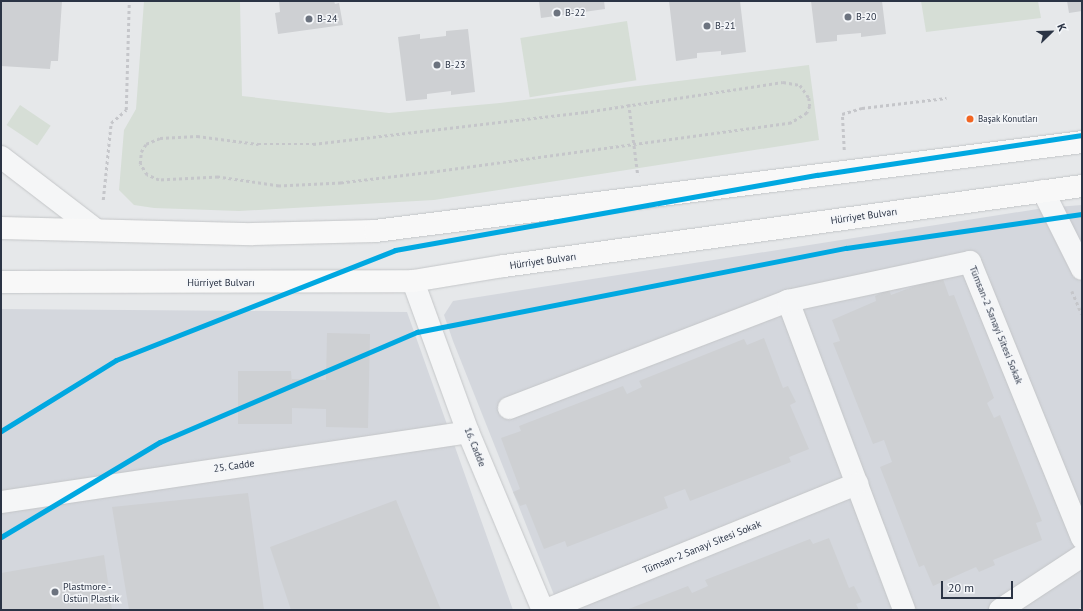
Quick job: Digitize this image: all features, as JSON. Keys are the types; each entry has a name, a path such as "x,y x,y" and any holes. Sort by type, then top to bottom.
{"main road":[{"path":"1,228 254,234 375,231 1082,142"},
{"name":"Hürriyet Bulvarı","path":"1,282 413,281 528,263 1082,186"}],"lane":[{"path":"1,157 96,230"},
{"path":"1043,191 1082,269"},
{"name":"Tümsan-2 Sanayi Sitesi Sokak","path":"509,408 788,300 970,262 1082,538"},
{"name":"16. Cadde","path":"413,281 468,432 543,610"},
{"path":"788,300 904,610"},
{"name":"25. Cadde","path":"1,502 468,432"},
{"name":"Tümsan-2 Sanayi Sitesi Sokak","path":"546,610 857,484"},
{"path":"1000,610 1082,556"}],"path":[{"path":"103,200 111,122 126,110 129,1"},
{"path":"783,82 800,85 809,98 810,106 807,113 791,123 635,145 306,185 279,186 218,177 159,180 147,175 140,164 141,152 146,144 160,138 218,138 288,146 629,104 783,82"},
{"path":"845,172 842,114 862,108 946,98"},
{"path":"629,104 641,198"}],"shaded area":[{"path":"144,1 240,1 242,96 389,113 500,103 809,65 819,140 434,200 239,211 154,208 134,205 119,190 124,130 136,109"},
{"path":"921,1 1038,1 1041,18 926,32"},
{"path":"627,21 636,80 530,97 520,38"},
{"path":"20,105 51,126 37,146 7,125"},
{"path":"1082,205 1082,607 1077,610 560,610 453,341 444,315 453,301 1044,208"},
{"path":"1,309 407,312 513,610 1,610"}],"building":[{"path":"1,1 62,1 58,61 51,61 50,69 1,66"},
{"name":"B-24","path":"279,1 334,1 335,4 339,3 343,25 278,34 275,13 280,12"},
{"name":"B-22","path":"539,1 604,1 605,9 541,18"},
{"name":"B-21","path":"669,1 740,1 746,52 721,55 721,51 697,53 697,58 676,61"},
{"name":"B-20","path":"811,1 882,1 886,34 861,37 861,33 837,35 837,41 816,43"},
{"path":"1067,1 1082,1 1082,11 1069,13"},
{"name":"B-23","path":"468,29 475,92 451,95 451,91 427,94 427,99 406,101 398,37 420,34 420,39 446,36 446,31"},
{"path":"942,276 949,296 954,295 994,398 987,403 994,418 1000,415 1042,521 1036,523 1042,540 993,560 995,565 979,572 976,567 933,586 924,565 919,567 880,467 892,462 884,440 873,444 833,343 840,341 832,320 876,301 875,296 889,289 891,295"},
{"path":"327,333 370,334 368,428 326,427 326,409 292,408 292,424 238,424 238,371 291,371 292,384 292,379 326,380"},
{"path":"764,338 783,388 788,386 796,402 790,405 809,449 789,457 791,462 690,501 685,489 664,497 668,508 567,547 565,541 544,549 526,504 520,506 513,492 520,489 501,438 521,431 519,426 623,386 627,394 642,387 639,381 744,339 747,345"},
{"path":"248,493 264,610 129,610 112,507"},
{"path":"396,500 441,610 291,610 270,547"},
{"path":"829,538 849,588 854,586 862,602 856,604 859,610 626,610 688,586 692,593 708,586 705,580 810,539 813,544"},
{"name":"Plastmore - Üstün Plastik","path":"104,555 112,610 1,610 1,573"}],"transit line":[{"path":"1,431 116,360 395,250 817,175 1082,135"},
{"path":"1,537 160,442 417,332 846,248 1082,214"}],"place":[{"name":"B-22","path":"557,13"},
{"name":"B-20","path":"848,17"},
{"name":"B-24","path":"309,19"},
{"name":"B-21","path":"707,26"},
{"name":"B-23","path":"437,65"},
{"name":"Başak Konutları","path":"970,119"},
{"name":"Plastmore - Üstün Plastik","path":"55,592"}]}
